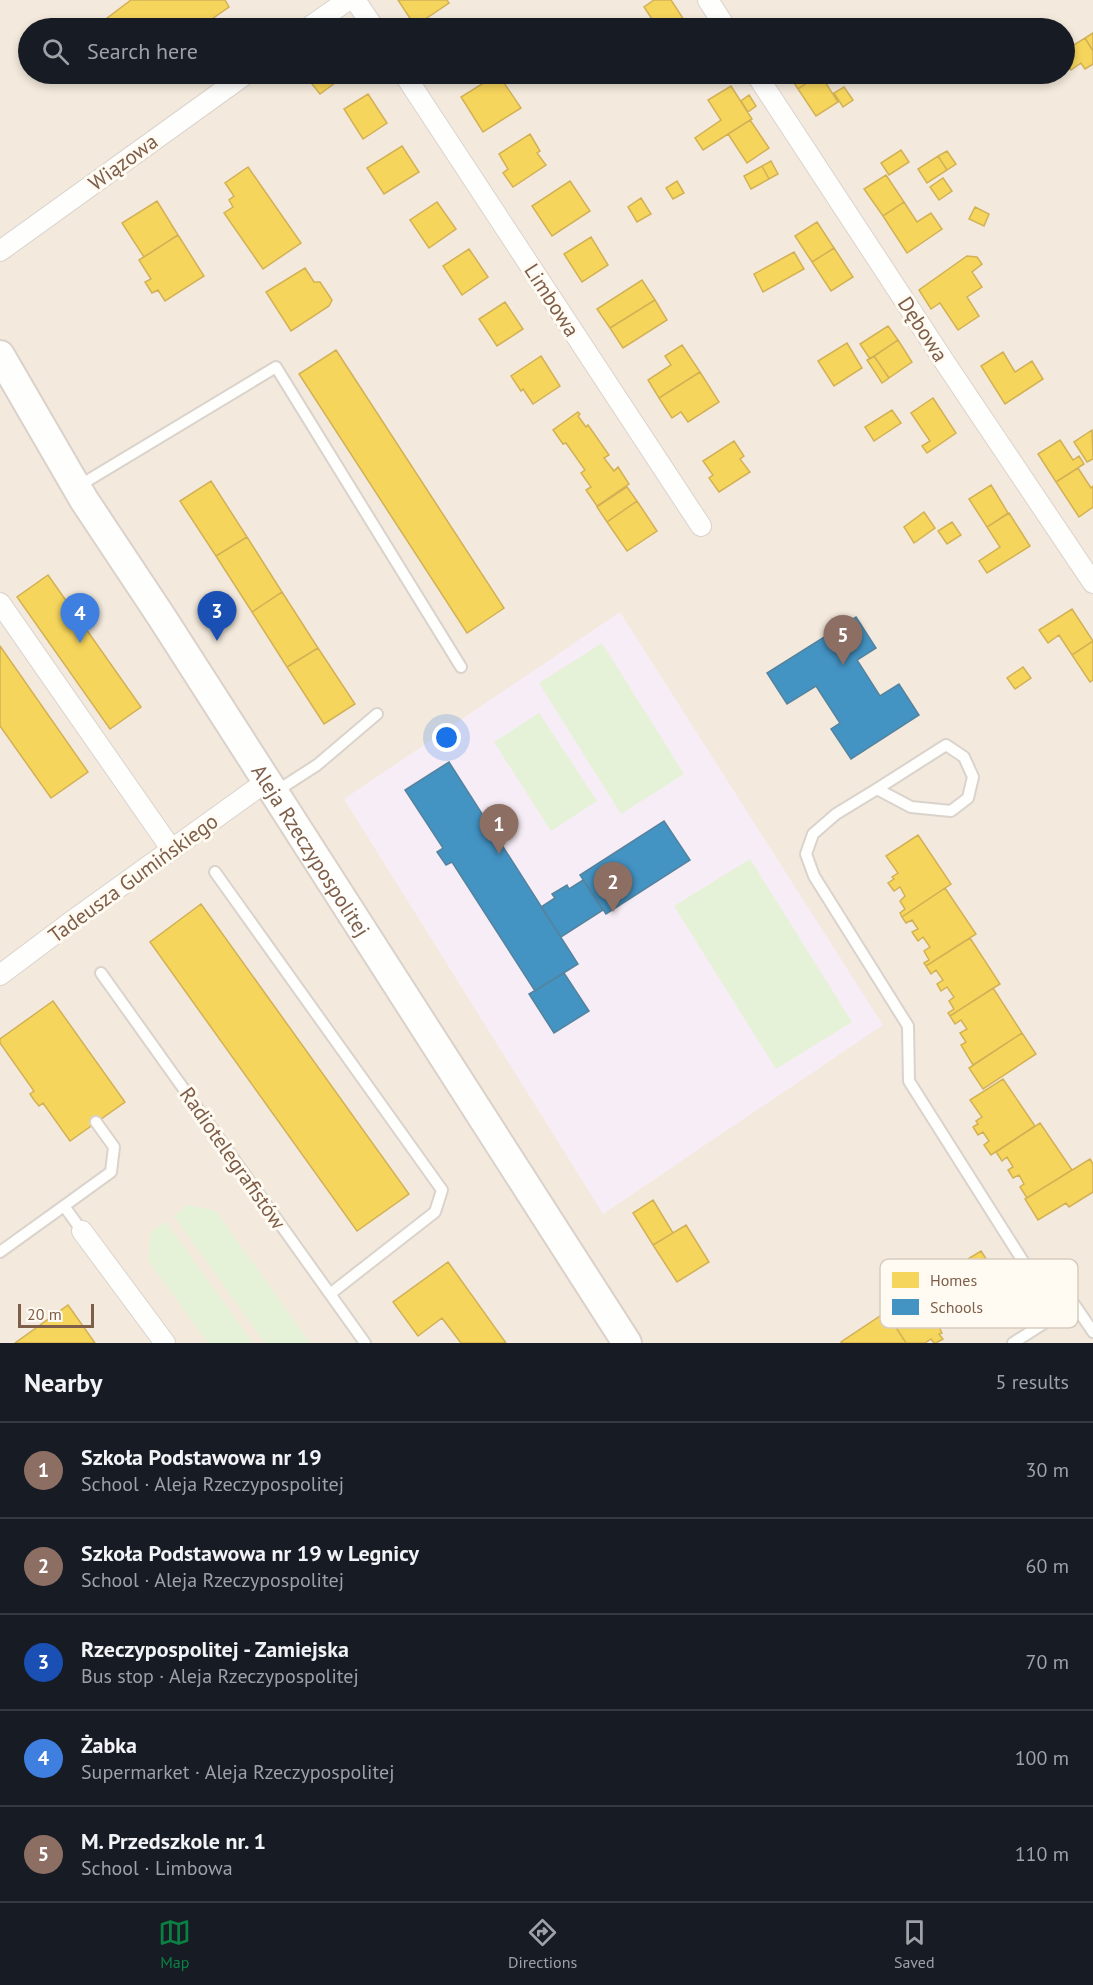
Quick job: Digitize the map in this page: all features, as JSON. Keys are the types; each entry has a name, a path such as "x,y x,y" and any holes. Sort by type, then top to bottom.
{"street":[{"path":"323,18 348,0"},
{"path":"355,0 367,18"},
{"path":"708,0 720,18"},
{"name":"Wiązowa","path":"0,251 232,84"},
{"name":"Limbowa","path":"411,84 701,526"},
{"name":"Dębowa","path":"763,84 1093,583"},
{"name":"Aleja Rzeczypospolitej","path":"0,355 77,487 627,1343"},
{"path":"0,603 172,849"},
{"name":"Tadeusza Gumińskiego","path":"0,975 172,849 271,786"},
{"path":"82,1231 165,1343"}],"lane":[{"path":"77,487 276,367 461,667"},
{"path":"271,786 317,765 377,714"},
{"path":"877,789 911,807 951,811 968,798 973,777 964,756 946,745 837,814 813,834 806,854 814,876 908,1026 909,1081 1022,1259"},
{"path":"215,872 442,1190 435,1212 330,1294"},
{"name":"Radiotelegrafistów","path":"101,973 365,1343"},
{"path":"0,1252 111,1172 114,1147 96,1122"},
{"path":"64,1206 82,1231"},
{"path":"1078,1310 1093,1332"},
{"path":"1013,1343 1037,1328"}],"shaded area":[{"path":"0,0 1093,0 1093,1343 0,1343"},
{"path":"620,612 883,1025 603,1214 344,799"}],"green space":[{"path":"602,643 684,774 621,814 539,683"},
{"path":"539,713 597,801 551,831 494,742"},
{"path":"750,859 852,1022 776,1069 674,906"},
{"path":"188,1205 216,1211 310,1343 265,1343 174,1216"},
{"path":"166,1222 253,1343 208,1343 148,1260 151,1232"}],"building: Homes":[{"path":"131,0 225,0 229,7 213,18 107,18"},
{"path":"398,0 447,0 449,3 427,18 410,18"},
{"path":"654,0 671,0 683,18 651,18 644,7"},
{"path":"1093,33 1093,51 1085,38"},
{"path":"1085,38 1093,51 1093,64 1085,69 1081,63 1075,67 1075,44"},
{"path":"312,84 334,84 320,94"},
{"path":"482,84 505,84 521,108 483,132 461,97"},
{"path":"795,84 805,84 798,89"},
{"path":"805,84 826,84 838,102 816,116 798,89"},
{"path":"731,86 752,119 703,150 695,138 721,120 708,100"},
{"path":"844,87 853,100 843,107 834,93"},
{"path":"368,94 387,123 363,139 344,109"},
{"path":"749,95 756,106 748,112 741,101"},
{"path":"750,120 769,148 747,163 728,134"},
{"path":"530,134 540,151 537,153 546,165 513,187 503,173 508,169 499,154"},
{"path":"402,146 419,172 384,194 367,168"},
{"path":"901,150 909,162 889,175 881,163"},
{"path":"947,151 956,164 947,170 938,156"},
{"path":"938,156 947,170 927,183 918,169"},
{"path":"771,161 778,174 769,179 762,166"},
{"path":"762,166 769,179 751,189 744,176"},
{"path":"248,167 301,243 263,269 224,213 233,207 229,200 234,196 225,183"},
{"path":"886,175 904,202 883,216 864,189"},
{"path":"943,178 952,191 939,200 930,187"},
{"path":"570,181 590,211 552,236 532,206"},
{"path":"677,181 684,193 673,199 666,188"},
{"path":"641,198 651,214 637,222 628,207"},
{"path":"157,201 178,235 144,257 122,223"},
{"path":"437,202 456,229 429,248 410,220"},
{"path":"904,202 917,222 931,213 942,229 907,253 883,216"},
{"path":"975,207 989,214 984,226 969,219"},
{"path":"817,222 834,248 812,262 795,236"},
{"path":"178,235 204,276 165,301 158,290 152,293 145,282 151,279 139,260"},
{"path":"591,237 608,265 582,282 564,254"},
{"path":"834,248 853,277 831,291 812,262"},
{"path":"469,249 488,277 462,295 443,266"},
{"path":"794,252 804,269 763,292 754,274"},
{"path":"967,256 977,257 982,264 972,272 982,287 967,297 979,316 958,330 940,303 931,309 919,290"},
{"path":"305,268 314,282 320,282 332,300 329,306 291,331 266,292"},
{"path":"642,280 655,300 610,328 597,309"},
{"path":"655,300 667,320 623,348 610,328"},
{"path":"505,302 523,329 497,346 479,319"},
{"path":"888,326 898,340 870,359 860,344"},
{"path":"898,340 912,362 889,378 874,356"},
{"path":"847,343 862,368 834,386 818,361"},
{"path":"682,345 700,372 659,398 648,380 671,365 665,356"},
{"path":"336,350 504,608 467,633 299,374"},
{"path":"1003,352 1015,372 1032,361 1043,379 1005,404 981,366"},
{"path":"541,356 560,386 533,404 511,376"},
{"path":"874,356 889,378 882,383 867,360"},
{"path":"700,372 719,402 688,422 681,412 672,418 659,398"},
{"path":"933,398 956,433 927,453 922,446 930,441 911,413"},
{"path":"892,410 901,423 874,441 865,427"},
{"path":"578,412 580,414 578,416 586,427 588,425 609,455 604,458 614,471 618,467 629,484 597,506 586,490 591,487 581,473 585,470 566,443 563,444 553,430"},
{"path":"1092,430 1093,459 1087,462 1074,442"},
{"path":"1060,440 1073,460 1079,456 1084,464 1056,482 1038,454"},
{"path":"734,441 744,456 740,459 750,472 719,492 709,478 713,475 703,461"},
{"path":"1078,468 1091,488 1093,486 1093,507 1079,517 1056,482"},
{"path":"211,481 247,537 216,556 180,501"},
{"path":"991,485 1008,513 987,527 969,499"},
{"path":"627,487 637,501 607,522 597,507"},
{"path":"637,501 657,531 627,551 607,522"},
{"path":"924,512 935,528 914,543 904,527"},
{"path":"1009,513 1030,546 987,573 979,561 1000,547 987,527"},
{"path":"952,522 961,535 947,544 938,531"},
{"path":"247,537 282,592 252,612 216,556"},
{"path":"48,575 141,707 110,729 17,597"},
{"path":"282,592 318,648 287,667 252,612"},
{"path":"1072,609 1093,641 1072,655 1059,635 1048,643 1039,630"},
{"path":"1093,641 1093,680 1090,682 1072,655"},
{"path":"0,646 88,772 51,798 0,726"},
{"path":"318,648 355,704 324,724 287,667"},
{"path":"1023,667 1031,678 1015,689 1007,678"},
{"path":"918,835 951,884 902,917 900,913 905,909 900,901 905,896 900,887 894,891 888,883 898,873 886,856"},
{"path":"945,888 976,934 926,966 924,963 929,960 924,951 930,947 923,937 918,941 912,932 918,929 912,920 906,923 902,917"},
{"path":"201,904 409,1194 357,1231 150,942"},
{"path":"970,938 1000,984 950,1016 948,1013 954,1009 949,1001 954,997 947,987 941,991 937,984 943,980 936,970 931,974 926,966"},
{"path":"993,988 1022,1033 973,1065 961,1045 966,1042 960,1033 967,1029 961,1020 955,1024 950,1016"},
{"path":"53,1001 125,1102 70,1141 43,1103 39,1106 34,1100 30,1094 34,1091 0,1043 0,1039"},
{"path":"1022,1033 1036,1054 983,1089 969,1068"},
{"path":"1003,1079 1035,1126 991,1155 984,1145 989,1141 983,1132 978,1135 973,1127 982,1117 970,1100"},
{"path":"1040,1123 1072,1170 1027,1198 1020,1187 1024,1184 1019,1175 1013,1178 1008,1170 1013,1167 1007,1157 1002,1161 996,1152"},
{"path":"1090,1159 1093,1164 1093,1192 1069,1207 1066,1203 1038,1220 1025,1199"},
{"path":"653,1200 673,1233 653,1245 633,1213"},
{"path":"686,1225 709,1262 677,1282 653,1245"},
{"path":"981,1251 986,1259 968,1259"},
{"path":"448,1262 506,1343 461,1343 442,1318 418,1336 393,1302"},
{"path":"68,1305 95,1343 15,1343"},
{"path":"880,1316 880,1328 896,1328 906,1343 841,1343"},
{"path":"896,1328 940,1328 942,1333 939,1334 943,1339 936,1343 931,1339 925,1343 906,1343"}],"building: Schools":[{"path":"856,617 876,648 857,660 880,696 899,684 919,715 851,759 831,729 840,723 816,686 787,704 767,673"},
{"path":"449,762 578,964 535,991 452,862 446,865 437,852 443,848 405,790"},
{"path":"664,821 690,860 606,914 580,875"},
{"path":"583,880 603,910 561,937 541,907 555,898 552,894 567,885 569,889"},
{"path":"564,973 589,1011 554,1033 529,994"}],"place":[{"name":"Rzeczypospolitej - Zamiejska","path":"217,641"},
{"name":"Żabka","path":"80,643"},
{"name":"M. Przedszkole nr. 1","path":"843,665"},
{"name":"Szkoła Podstawowa nr 19","path":"499,854"},
{"name":"Szkoła Podstawowa nr 19 w Legnicy","path":"613,912"}]}
